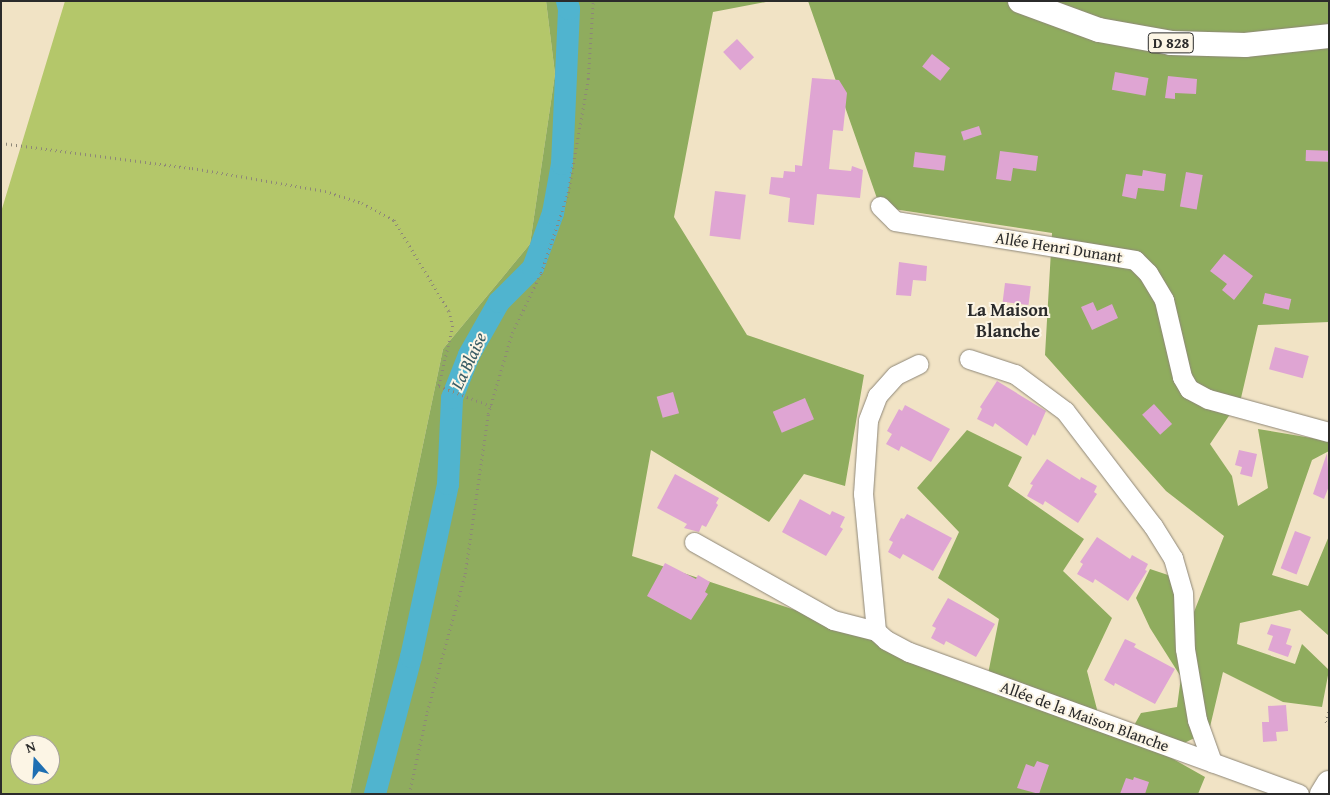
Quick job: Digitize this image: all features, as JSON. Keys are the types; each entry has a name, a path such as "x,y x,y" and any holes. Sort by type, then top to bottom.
{"main road":[{"name":"D 828","path":"1020,1 1099,30 1171,43 1245,45 1329,36"},
{"name":"D 828","path":"1058,1 1116,19 1197,31 1232,32 1329,23"},
{"path":"1322,794 1329,783"}],"street":[{"name":"Allée Henri Dunant","path":"880,206 895,222 1135,260 1148,273 1164,300 1182,377 1189,389 1208,399 1329,432"},
{"path":"969,358 1016,374 1065,411 1153,526 1173,558 1183,593 1185,649 1198,720 1212,762"},
{"path":"694,542 833,620 876,630 863,494 868,420 877,396 896,375 919,364"},
{"name":"Allée de la Maison Blanche","path":"876,630 886,640 909,652 1300,794"}],"path":[{"path":"409,794 427,712 465,574 491,406 512,333 541,273 568,193 588,79 593,1"},
{"path":"1,143 192,168 325,191 362,203 394,220 449,311 453,326 439,386 491,406"},
{"path":"1329,712 1326,721 1329,725"}],"green space":[{"path":"65,1 546,1 555,74 530,244 443,349 350,794 1,794 1,212"},
{"path":"546,1 771,1 713,12 674,217 747,335 864,375 845,486 804,474 769,522 651,450 632,556 988,674 999,619 938,578 959,532 917,488 967,430 1022,457 1008,486 1084,539 1063,571 1112,618 1087,671 1099,717 1205,777 1198,794 350,794 443,349 530,244 555,74"},
{"path":"808,1 1329,1 1329,322 1258,325 1241,398 1210,444 1232,476 1238,506 1268,488 1258,429 1329,441 1329,451 1312,460 1272,575 1308,586 1329,536 1329,636 1300,610 1240,623 1237,644 1295,664 1302,644 1329,670 1322,707 1283,702 1223,672 1209,731 1178,746 1132,729 1141,713 1177,707 1181,677 1150,628 1136,598 1150,569 1174,577 1190,622 1224,536 1166,491 1045,355 1052,233 880,207"}],"building":[{"path":"737,39 754,57 740,70 723,52"},
{"path":"932,54 950,68 940,81 922,67"},
{"path":"1115,72 1148,78 1145,96 1112,90"},
{"path":"1168,76 1197,79 1196,94 1175,93 1175,99 1165,98"},
{"path":"812,78 839,80 847,93 843,131 833,130 829,169 851,171 852,166 863,170 860,198 817,194 814,225 788,222 790,198 769,194 771,177 783,178 784,171 795,172 795,165 802,166"},
{"path":"979,126 982,135 964,140 961,132"},
{"path":"1306,150 1329,151 1329,162 1306,161"},
{"path":"1000,151 1038,156 1036,171 1013,168 1011,181 996,179"},
{"path":"915,152 946,156 944,171 913,167"},
{"path":"1143,170 1166,174 1164,191 1138,188 1136,199 1122,196 1126,174 1142,176"},
{"path":"1186,172 1203,175 1197,209 1180,206"},
{"path":"715,191 746,195 740,239 710,236"},
{"path":"1224,254 1253,276 1234,300 1222,290 1227,284 1210,271"},
{"path":"899,262 927,266 926,281 913,280 911,296 896,295"},
{"path":"1005,283 1031,286 1028,305 1003,302"},
{"path":"1265,293 1291,299 1289,310 1263,304"},
{"path":"1093,302 1097,311 1112,304 1118,318 1092,330 1081,307"},
{"path":"1275,347 1309,356 1303,378 1269,369"},
{"path":"997,381 1046,411 1035,436 1033,434 1027,446 995,423 993,427 977,419 982,409 980,407"},
{"path":"673,392 679,413 663,418 657,397"},
{"path":"805,398 814,419 782,433 773,412"},
{"path":"1154,404 1172,424 1160,435 1142,415"},
{"path":"905,405 950,429 931,462 901,446 899,451 886,444 892,434 887,431 899,409 902,411"},
{"path":"1239,450 1257,454 1252,477 1240,474 1242,467 1235,465"},
{"path":"1327,453 1329,486 1324,499 1313,494"},
{"path":"1047,459 1080,480 1081,477 1097,486 1094,492 1097,494 1078,523 1045,501 1043,505 1027,496 1033,485 1030,484"},
{"path":"675,474 719,498 716,503 718,505 706,527 702,525 699,532 684,528 687,524 657,508"},
{"path":"800,499 830,515 832,511 845,517 840,527 843,529 826,556 782,532"},
{"path":"907,514 952,538 933,571 903,554 900,559 888,552 893,542 889,540 901,518 904,519"},
{"path":"1295,531 1311,537 1297,574 1281,568"},
{"path":"1097,537 1130,559 1132,555 1148,564 1145,570 1147,571 1128,601 1095,579 1093,583 1077,574 1083,564 1080,562"},
{"path":"665,563 696,579 698,575 710,582 705,592 708,594 691,620 647,596"},
{"path":"948,598 995,624 976,657 946,641 944,645 931,638 936,628 932,626"},
{"path":"1271,624 1291,629 1286,644 1292,646 1288,657 1268,650 1273,636 1267,634"},
{"path":"1125,639 1136,644 1134,647 1175,669 1155,704 1115,683 1114,686 1104,680"},
{"path":"1286,705 1288,731 1276,732 1277,741 1263,742 1262,722 1269,722 1268,706"},
{"path":"1037,761 1049,765 1039,794 1017,788 1026,764 1034,767"},
{"path":"1134,777 1149,782 1145,794 1120,794 1126,778 1133,780"}],"waterway":[{"name":"La Blaise","path":"375,794 411,657 448,484 452,398 469,355 499,302 533,268 553,213 562,164 569,9 567,1"}],"district":[{"name":"La Maison Blanche","path":"1008,321"}]}
